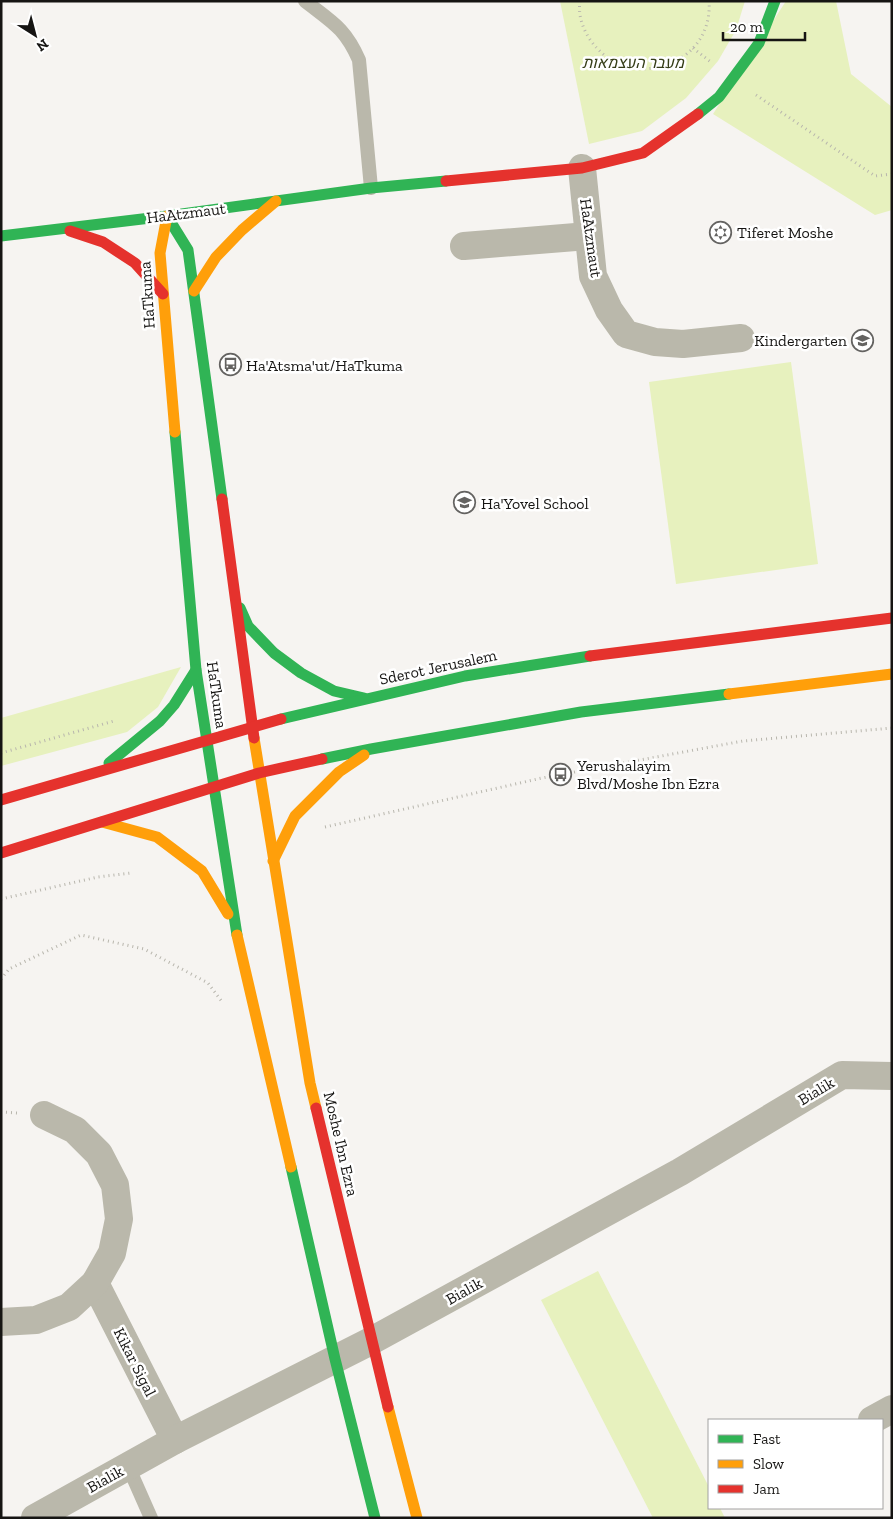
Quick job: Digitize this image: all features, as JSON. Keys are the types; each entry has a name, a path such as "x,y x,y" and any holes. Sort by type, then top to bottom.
{"street":[{"name":"HaAtzmaut","path":"1,236 167,216 371,188 582,168 643,153 683,126 719,97 734,79 758,43 775,1"},
{"name":"HaAtzmaut","path":"582,168 593,276 609,310 626,334 655,342 683,344 741,338"},
{"path":"194,291 216,257 242,230 276,201"},
{"name":"HaTkuma","path":"167,216 188,250 259,773"},
{"name":"HaTkuma","path":"167,216 160,253 163,294 196,670 214,786"},
{"path":"61,228 103,242 135,263 163,294"},
{"path":"464,246 588,236"},
{"path":"234,595 248,626 274,653 300,673 334,690 366,698"},
{"name":"Sderot Jerusalem","path":"1,800 252,726 465,676 581,657 892,618"},
{"path":"100,770 160,721 174,705 196,670"},
{"path":"1,853 259,773 371,749 580,712 892,674"},
{"path":"272,862 295,816 339,772 371,749"},
{"name":"Moshe Ibn Ezra","path":"259,773 272,862 310,1083 371,1341 416,1518"},
{"path":"214,786 235,924 335,1359 375,1518"},
{"path":"102,822 157,837 202,871 235,924"},
{"name":"Bialik","path":"35,1518 175,1440 371,1341 680,1172 842,1075 892,1076"},
{"path":"1,1322 36,1320 69,1306 95,1283 112,1253 119,1219 114,1185 99,1154 75,1130 44,1115"},
{"name":"Kikar Sigal","path":"95,1283 175,1440"},
{"path":"874,1419 892,1409"}],"lane":[{"path":"305,1 339,27 351,43 359,60 371,188"},
{"path":"128,1466 152,1518"}],"path":[{"path":"580,1 579,9 584,30 596,48 613,62 634,69 656,69 676,61 693,48 704,30 709,1"},
{"path":"693,48 734,79 875,176 892,174"},
{"path":"1,753 121,719"},
{"path":"322,828 542,778 742,741 892,728"},
{"path":"1,899 98,877 131,873"},
{"path":"1,979 9,969 81,934 144,949 208,983 225,1006"}],"green space":[{"name":"מעבר העצמאות","path":"560,1 745,1 736,30 718,61 686,98 642,131 589,144"},
{"path":"786,1 836,1 851,74 892,107 892,210 875,215 713,114"},
{"path":"791,362 818,564 676,584 649,382"},
{"path":"181,667 158,707 127,732 1,766 1,718"},
{"path":"598,1271 708,1485 708,1509 720,1509 725,1518 653,1518 541,1300"}],"traffic: fast":[{"path":"698,114 719,97 759,43 775,1"},
{"path":"1,236 167,216 371,188 446,181"},
{"path":"167,216 188,250 222,499"},
{"path":"175,432 196,670 237,935"},
{"path":"240,608 248,626 274,653 301,673 334,691 364,698"},
{"path":"281,719 465,676 590,656"},
{"path":"109,763 160,721 174,705 196,670"},
{"path":"322,759 581,712 729,694"},
{"path":"291,1167 335,1359 375,1518"}],"traffic: slow":[{"path":"194,291 216,257 242,230 276,201"},
{"path":"167,216 160,253 175,432"},
{"path":"729,694 892,674"},
{"path":"254,738 310,1083 316,1108"},
{"path":"273,861 295,816 339,772 364,755"},
{"path":"102,822 157,837 202,871 228,914"},
{"path":"237,935 291,1167"},
{"path":"388,1407 417,1518"}],"traffic: jam":[{"path":"446,181 582,168 643,153 698,114"},
{"path":"70,231 103,242 135,263 163,294"},
{"path":"222,499 254,738"},
{"path":"590,656 892,618"},
{"path":"1,800 281,719"},
{"path":"1,853 259,773 322,759"},
{"path":"316,1108 388,1407"}],"place":[{"name":"Tiferet Moshe","path":"721,232"},
{"name":"Kindergarten","path":"863,340"},
{"name":"Ha'Atsma'ut/HaTkuma","path":"230,365"},
{"name":"Ha'Yovel School","path":"465,503"},
{"name":"Yerushalayim Blvd/Moshe Ibn Ezra","path":"561,774"}]}
